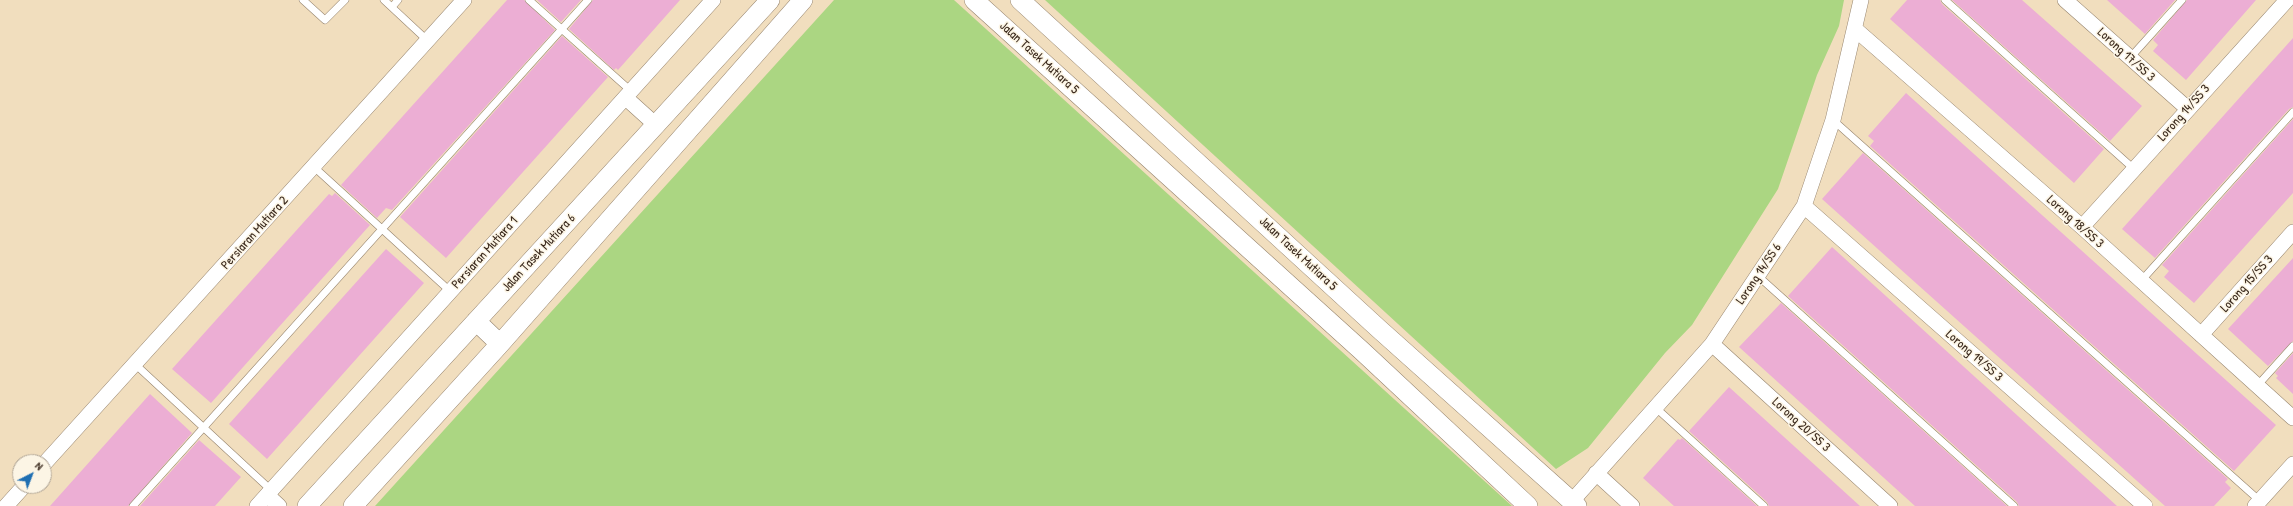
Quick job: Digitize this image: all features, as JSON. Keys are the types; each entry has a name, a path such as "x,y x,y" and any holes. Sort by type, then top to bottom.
{"street":[{"name":"Persiaran Mutiara 2","path":"52,455 136,365 464,0"},
{"name":"Persiaran Mutiara 1","path":"265,497 629,95 713,0"},
{"name":"Jalan Tasek Mutiara 6","path":"307,506 657,126 770,0"},
{"path":"353,506 500,344 803,0"},
{"name":"Jalan Tasek Mutiara 5","path":"974,0 1362,351 1528,506"},
{"name":"Jalan Tasek Mutiara 5","path":"1020,0 1379,329 1574,504"},
{"name":"Lorong 14/SS 6","path":"1574,504 1596,473 1712,344 1804,206 1833,120 1861,0"},
{"name":"Lorong 14/SS 3","path":"2082,227 2287,0"},
{"name":"Lorong 17/SS 3","path":"2069,1 2129,59 2188,110"},
{"name":"Lorong 18/SS 3","path":"1855,29 2082,227 2293,418"},
{"path":"629,95 657,126"},
{"name":"Lorong 19/SS 3","path":"1804,206 2145,506"},
{"name":"Lorong 15/SS 3","path":"2200,335 2293,232"},
{"path":"476,321 500,344"},
{"path":"1362,351 1379,329"},
{"name":"Lorong 20/SS 3","path":"1712,344 1890,506"},
{"path":"2258,503 2293,464"},
{"path":"1596,473 1632,506"},
{"path":"6,506 17,494"},
{"path":"265,497 279,506"}],"lane":[{"path":"303,0 325,20 345,0"},
{"path":"384,0 428,41"},
{"path":"392,7 398,0"},
{"path":"530,0 562,29 629,95"},
{"path":"133,506 384,229 588,0"},
{"path":"1945,0 2134,170"},
{"path":"2129,59 2182,0"},
{"path":"2141,281 2293,112"},
{"path":"1833,120 2258,503"},
{"path":"314,167 384,229 451,292"},
{"path":"1758,276 2014,506"},
{"path":"2257,386 2293,346"},
{"path":"136,365 204,428 265,497"},
{"path":"1656,408 1764,506"}],"green space":[{"path":"834,0 954,0 1512,506 375,506"},
{"path":"1045,0 1844,0 1839,26 1817,75 1778,189 1692,325 1665,353 1588,448 1556,469"}],"building":[{"path":"507,0 524,0 555,30 392,210 386,208 377,218 341,185"},
{"path":"537,0 581,0 561,22"},
{"path":"593,0 680,0 618,70 616,68 614,70 569,29"},
{"path":"1907,0 1940,0 1942,4 2104,149 2074,183 1890,19"},
{"path":"1952,0 2022,0 2142,106 2110,141"},
{"path":"2107,0 2175,0 2145,34"},
{"path":"2187,0 2256,0 2186,80 2153,51 2158,45 2153,40"},
{"path":"562,36 608,77 446,258 400,217"},
{"path":"2293,38 2293,107 2289,109 2155,258 2122,229"},
{"path":"1906,93 2276,425 2234,471 1870,146 1874,141 1868,136"},
{"path":"2293,119 2293,193 2194,303 2164,277 2169,271 2162,265"},
{"path":"1863,153 2228,479 2225,482 2231,488 2214,506 2165,506 1822,199"},
{"path":"335,193 370,225 211,403 172,369 329,194 332,196"},
{"path":"1832,247 2117,506 2019,506 2017,502 1788,296"},
{"path":"386,249 424,283 267,459 229,424"},
{"path":"2293,258 2293,341 2268,366 2228,329"},
{"path":"1781,303 2007,506 1915,506 1739,347"},
{"path":"2293,353 2293,394 2276,378 2278,376 2275,373"},
{"path":"1729,387 1860,506 1769,506 1767,502 1689,431"},
{"path":"150,394 192,433 128,506 50,506"},
{"path":"1682,438 1757,506 1674,506 1643,478 1678,439 1680,440"},
{"path":"199,440 241,477 215,506 140,506"}]}
